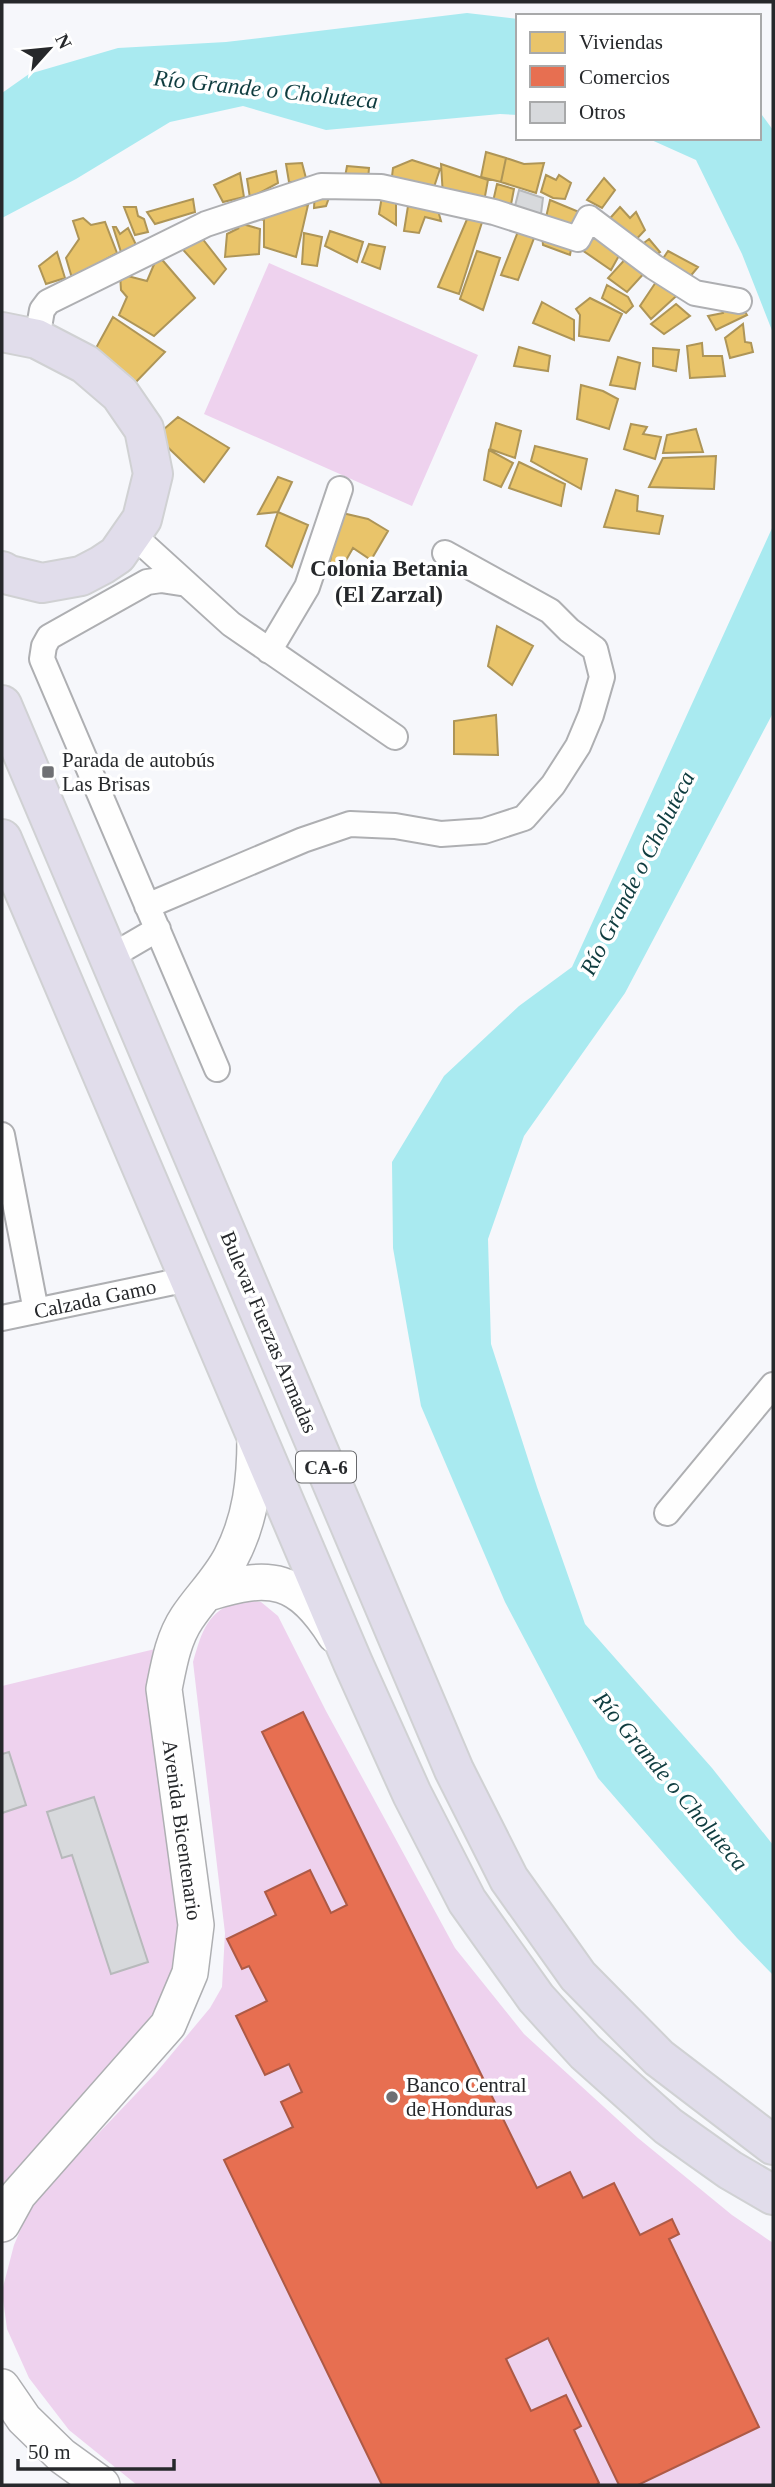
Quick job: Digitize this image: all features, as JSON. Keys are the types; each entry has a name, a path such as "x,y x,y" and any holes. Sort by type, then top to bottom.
{"highway":[{"path":"2,571 42,583 81,576 117,555 142,519 153,474 144,429 120,394 85,364 19,335"},
{"name":"Bulevar Fuerzas Armadas","path":"2,705 454,1770 509,1879 578,1976 650,2049 773,2145"},
{"name":"CA-6","path":"2,839 353,1663 412,1794 467,1902 536,1998 585,2052 668,2126 730,2170 773,2195"}],"street":[{"path":"19,335 48,302 206,224 321,186 381,187 494,212 578,239 589,218 654,267 695,292 739,301"},
{"path":"269,651 307,587 340,489"},
{"path":"133,535 232,624 395,737"},
{"path":"148,906 303,840 349,824 396,826 441,834 484,831 524,818 553,785 578,746 591,715 602,677 595,649 569,630 550,611 445,553"},
{"path":"187,584 161,580 147,582 49,637 42,659 217,1069"},
{"path":"110,957 158,929"},
{"path":"2,1135 36,1311"},
{"name":"Calzada Gamo","path":"2,1318 188,1279"},
{"path":"667,1513 773,1385"},
{"name":"Avenida Bicentenario","path":"2,2224 18,2195 168,2025 190,1973 196,1925 164,1689 171,1653 187,1618 208,1593 231,1558 247,1520 255,1479 255,1437"},
{"path":"208,1593 239,1583 264,1581 287,1587 308,1600 323,1617 353,1663"},
{"path":"2,2386 24,2419 62,2456 102,2485"}],"shaded area":[{"path":"269,263 478,355 412,506 204,414"},
{"path":"241,1600 261,1602 278,1616 326,1711 455,1948 524,2034 638,2138 732,2215 773,2243 773,2485 137,2485 69,2430 29,2378 7,2329 2,2291 14,2245 32,2203 155,2074 210,2008 222,1987 225,1933 193,1662 203,1632 213,1616"},
{"path":"155,1649 181,1932 175,1981 161,2011 2,2191 2,1686"}],"water":[{"name":"Río Grande o Choluteca","path":"467,13 516,19 516,115 500,114 326,130 243,106 170,122 76,179 2,218 2,93 29,74 118,48 226,42"},
{"path":"761,114 773,130 773,333 742,254 696,160 651,140 761,140"},
{"name":"Río Grande o Choluteca","path":"773,526 773,713 625,993 524,1136 488,1239 491,1344 585,1624 712,1768 773,1845 773,1975 737,1938 598,1778 505,1602 421,1406 393,1248 392,1162 444,1076 519,1006 572,967"}],"building: Viviendas":[{"path":"486,152 506,158 501,182 481,177"},
{"path":"506,158 524,164 544,163 536,193 501,182"},
{"path":"412,160 440,169 432,193 391,185 393,168"},
{"path":"302,163 307,182 289,182 286,164"},
{"path":"441,164 488,180 483,207 443,196"},
{"path":"347,166 369,168 368,180 345,177"},
{"path":"276,171 278,183 250,198 247,179"},
{"path":"240,173 244,197 223,202 214,185"},
{"path":"546,175 556,180 559,175 571,183 565,199 553,198 541,192"},
{"path":"604,178 615,190 602,208 587,200"},
{"path":"497,184 514,189 509,215 492,206"},
{"path":"315,189 331,192 326,206 314,208"},
{"path":"396,193 396,225 379,214 382,196"},
{"path":"193,199 195,212 155,224 147,212"},
{"path":"550,200 584,214 577,233 544,226"},
{"path":"308,205 296,257 264,247 264,220 250,216 271,206"},
{"path":"408,206 437,207 441,221 425,217 419,233 404,231"},
{"path":"124,207 136,207 148,232 135,235"},
{"path":"620,207 630,218 636,212 645,230 631,245 605,224"},
{"path":"471,210 485,213 459,294 438,287"},
{"path":"247,214 246,225 260,229 259,254 225,257 227,234 239,228 229,228"},
{"path":"83,218 91,225 105,222 117,253 72,278 66,258 79,239 73,221"},
{"path":"113,227 116,227 120,234 128,228 138,249 121,252"},
{"path":"519,229 536,233 518,280 501,275"},
{"path":"589,229 621,252 611,270 582,250"},
{"path":"330,231 363,242 357,262 325,246"},
{"path":"198,233 226,269 214,284 177,243"},
{"path":"304,233 322,237 317,266 302,264"},
{"path":"542,234 573,239 570,255 543,245"},
{"path":"649,239 660,252 649,260 636,249"},
{"path":"369,244 385,247 380,269 362,262"},
{"path":"477,251 500,258 483,310 460,299"},
{"path":"668,251 698,267 684,284 658,266"},
{"path":"57,252 65,278 46,284 39,266"},
{"path":"158,255 195,298 154,336 119,315 127,297 121,290 120,274 147,281"},
{"path":"629,255 647,270 627,292 608,278"},
{"path":"660,276 684,289 651,319 640,306"},
{"path":"607,285 628,297 633,306 626,313 602,298"},
{"path":"590,298 622,314 609,341 579,336 580,315 576,309"},
{"path":"542,302 574,320 574,340 533,323"},
{"path":"676,304 690,316 664,334 651,324"},
{"path":"721,304 740,304 747,315 716,330 708,316 723,313"},
{"path":"113,317 165,352 133,385 96,348"},
{"path":"743,324 745,342 751,343 753,352 730,358 725,338"},
{"path":"702,343 703,356 722,356 725,376 690,378 687,346"},
{"path":"519,347 550,356 548,371 514,366"},
{"path":"653,348 679,350 676,371 653,366"},
{"path":"618,357 640,363 635,389 610,385"},
{"path":"581,385 603,391 618,399 609,429 577,419"},
{"path":"178,417 229,448 204,482 156,436"},
{"path":"496,423 521,431 515,458 490,449"},
{"path":"631,424 647,427 643,434 661,437 655,459 624,449"},
{"path":"696,429 703,452 663,453 667,435"},
{"path":"535,446 587,459 581,489 531,461"},
{"path":"489,450 513,463 501,487 484,480"},
{"path":"716,456 714,489 649,487 663,458"},
{"path":"519,462 565,484 561,506 509,488"},
{"path":"278,477 292,482 278,512 258,514"},
{"path":"616,490 638,496 637,511 663,516 659,534 604,527"},
{"path":"278,512 308,525 292,567 266,546"},
{"path":"338,512 368,519 388,531 371,560 353,548 340,571 328,574"},
{"path":"497,626 533,646 512,685 488,666"},
{"path":"496,715 498,755 454,754 454,721"}],"building: Comercios":[{"name":"Banco Central de Honduras","path":"303,1712 537,2188 570,2172 583,2198 614,2183 640,2235 672,2219 679,2234 669,2239 759,2427 638,2485 619,2485 548,2338 506,2359 531,2411 566,2395 581,2426 574,2430 599,2483 382,2485 224,2160 293,2127 281,2102 302,2092 289,2064 265,2075 236,2016 267,2001 249,1966 242,1969 227,1939 276,1915 265,1892 310,1870 331,1913 347,1905 262,1732"}],"building: Otros":[{"path":"519,190 543,198 540,222 513,214"},
{"path":"9,1752 26,1805 2,1813 2,1754"},
{"path":"94,1797 148,1962 111,1974 72,1855 62,1858 47,1812"}],"place":[{"name":"Parada de autobús Las Brisas","path":"48,772"},
{"name":"Banco Central de Honduras","path":"392,2097"}],"district":[{"name":"Colonia Betania (El Zarzal)","path":"389,581"}]}
